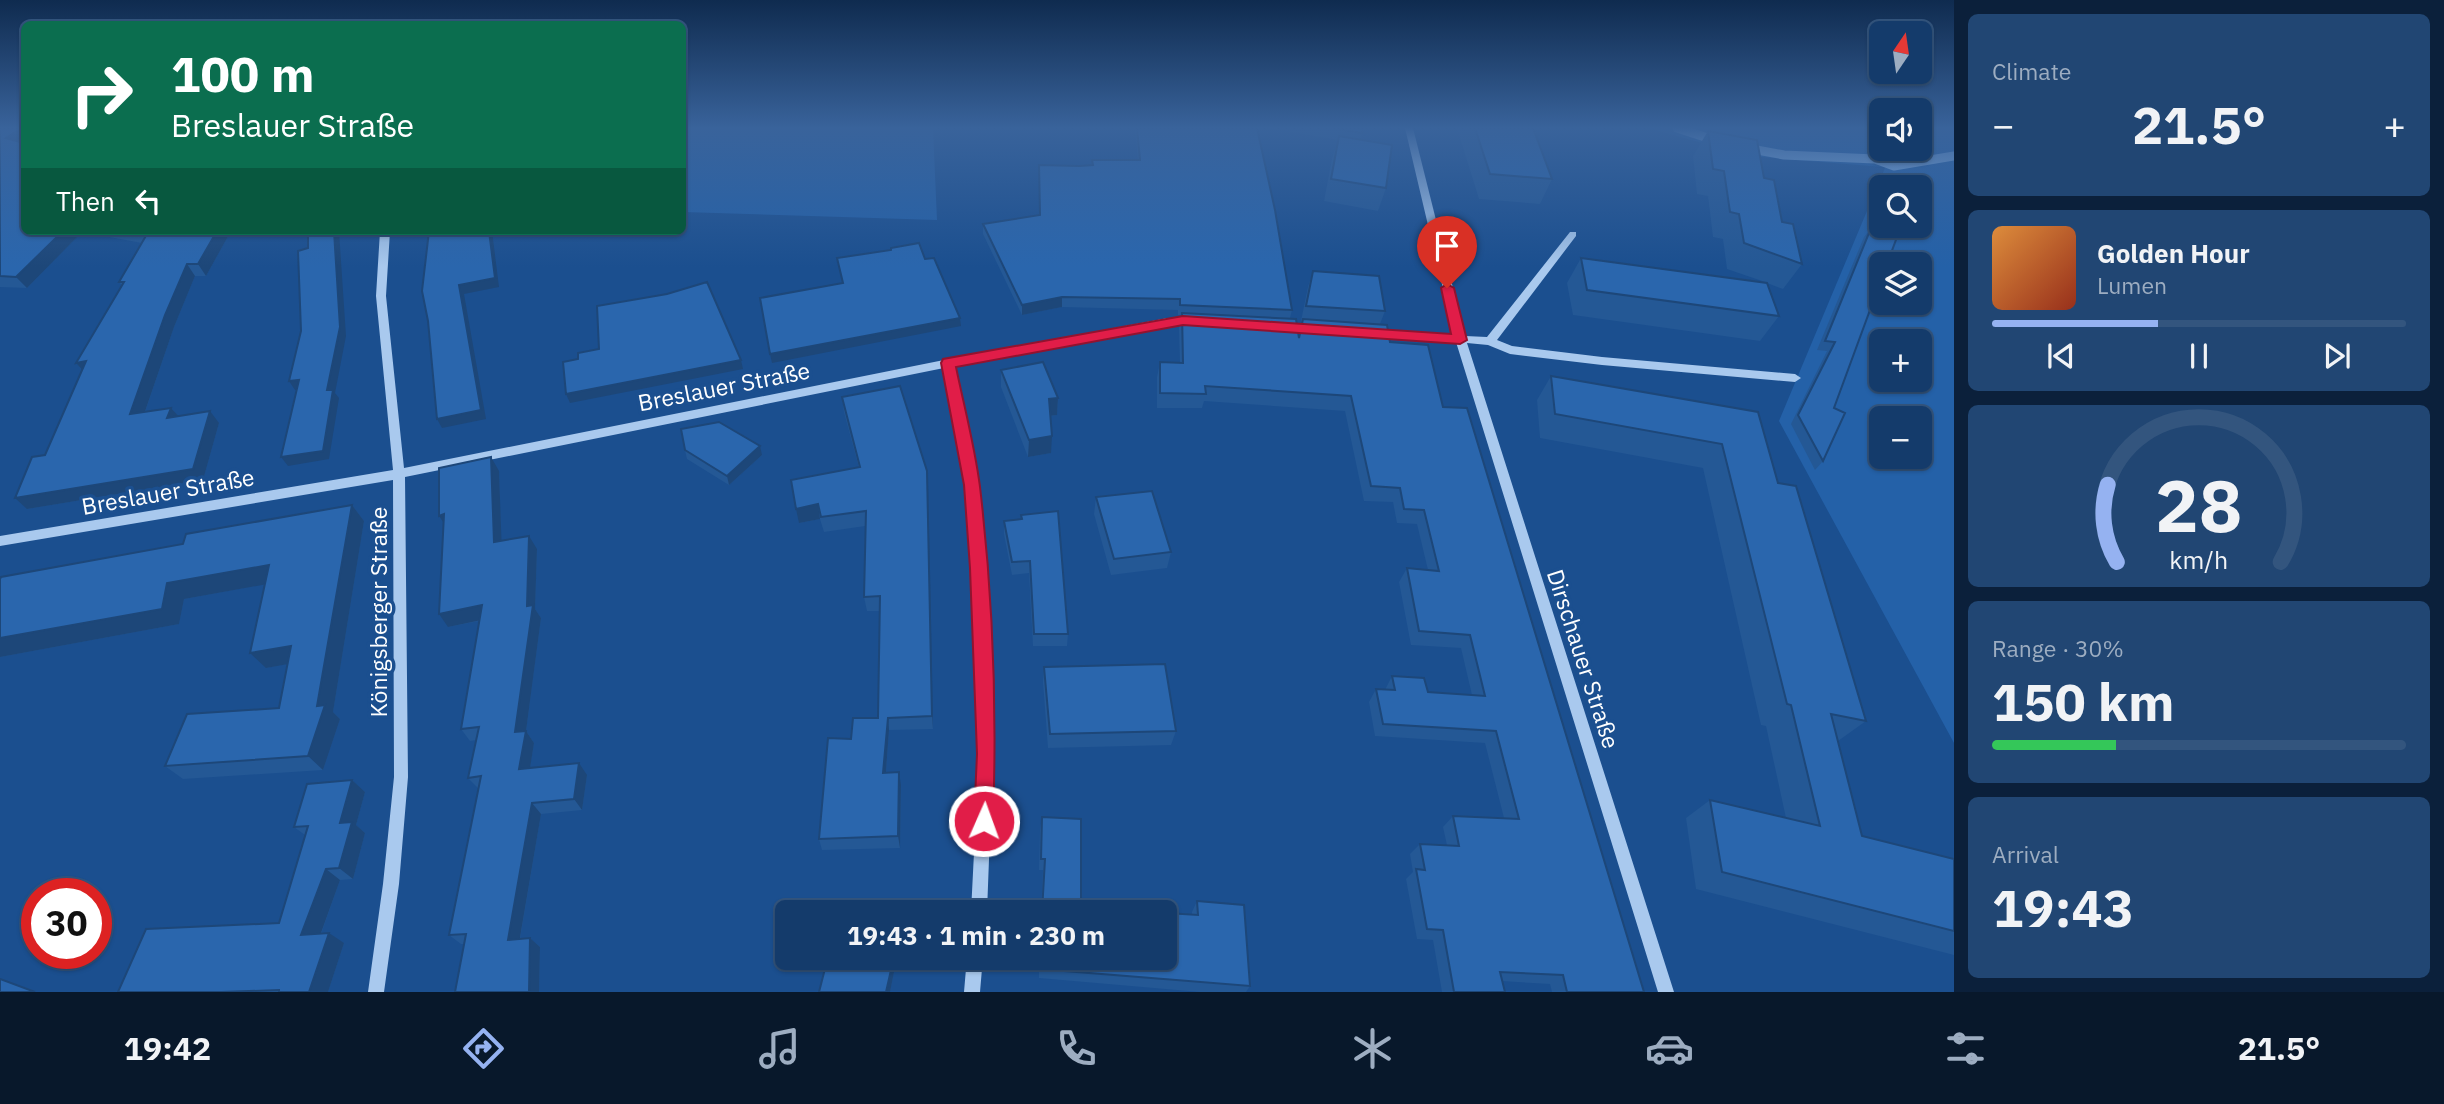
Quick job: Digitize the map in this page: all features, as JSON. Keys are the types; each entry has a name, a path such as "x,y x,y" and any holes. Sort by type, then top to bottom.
{"street":[{"name":"Dirschauer Straße","path":"1420,174 1460,340 1666,992"},
{"path":"1490,341 1573,234"},
{"name":"Königsberger Straße","path":"376,992 391,884 401,777 400,474 381,296 385,235"},
{"name":"Breslauer Straße","path":"0,541 400,474 948,363 1168,322 1215,322"},
{"path":"1364,333 1490,341 1510,350 1795,378"},
{"path":"948,363 971,485 979,568 986,754 979,900"},
{"path":"972,992 974,970"}],"shaded area":[{"path":"686,174 935,174 937,220 686,212"},
{"path":"1882,174 1954,174 1954,743 1779,421 1869,206 1869,238 1932,238 1932,175"}],"building":[{"path":"0,174 21,174 21,235 59,235 16,277 0,276"},
{"path":"1039,174 1267,174 1292,310 1180,305 1180,299 1062,297 1022,305 983,224 1040,215"},
{"path":"1332,174 1388,174 1386,188 1331,179"},
{"path":"1494,174 1550,174 1552,179"},
{"path":"1724,174 1763,174 1764,178 1774,180 1782,222 1793,224 1802,264 1744,243 1739,214 1730,212"},
{"path":"1869,233 1869,238 1897,238 1891,252 1869,252 1869,313 1834,408 1845,413 1823,461 1798,415 1835,342 1825,341"},
{"path":"146,235 215,235 198,264 187,264 165,315 130,414 171,408 167,418 210,411 193,469 15,498 32,457 45,455 86,361 76,363 124,282 119,282"},
{"path":"308,235 334,235 340,327 327,390 333,390 323,451 281,457 299,380 289,381 301,331 298,251 308,248"},
{"path":"429,235 490,235 495,278 459,285 481,410 437,419 428,321 422,291"},
{"path":"919,243 925,259 934,258 960,318 770,354 760,298 843,283 837,258"},
{"path":"1581,258 1767,283 1779,316 1587,290"},
{"path":"1313,271 1379,276 1385,311 1306,306"},
{"path":"707,282 741,360 566,394 563,362 578,359 578,353 599,349 597,306 667,294"},
{"path":"1182,313 1296,319 1299,338 1303,319 1387,325 1390,342 1428,345 1443,407 1467,408 1644,992 1567,992 1563,975 1500,972 1505,992 1454,992 1443,930 1427,929 1416,869 1425,870 1420,844 1459,846 1453,816 1519,819 1496,731 1383,724 1376,689 1395,690 1392,676 1424,678 1428,692 1485,696 1470,635 1419,631 1407,568 1439,571 1424,510 1404,509 1400,488 1371,486 1351,396 1205,386 1206,394 1160,393 1160,362 1183,363"},
{"path":"1043,362 1058,398 1049,399 1052,436 1029,440 1001,370"},
{"path":"1551,376 1758,412 1778,483 1796,486 1866,721 1831,714 1862,836 1954,859 1954,931 1722,872 1710,800 1820,826 1722,444 1555,414"},
{"path":"900,386 927,471 932,716 888,718 883,773 899,772 898,836 819,839 828,738 851,739 853,718 878,718 880,596 864,597 866,511 821,517 818,504 796,509 791,480 860,467 842,397"},
{"path":"719,422 760,446 727,476 685,450 681,429"},
{"path":"491,457 494,542 529,536 527,606 533,605 515,732 526,731 519,769 579,763 574,799 532,803 508,940 530,938 529,992 455,992 466,934 449,935 481,776 468,778 479,727 461,729 482,605 439,614 444,514 439,516 439,468"},
{"path":"1152,491 1171,552 1114,559 1096,497"},
{"path":"352,505 317,706 325,705 308,756 165,766 187,714 279,708 291,646 250,653 269,565 167,583 162,609 0,638 1,577 183,544 186,534"},
{"path":"1058,511 1068,634 1034,634 1030,561 1012,562 1004,521 1022,519 1021,515"},
{"path":"1165,664 1176,731 1050,734 1044,667"},
{"path":"352,780 340,823 352,822 339,868 326,869 301,935 329,933 309,992 118,992 146,929 279,923 308,826 294,827 307,784"},
{"path":"1042,817 1081,819 1081,900 1043,900 1045,859 1041,859"},
{"path":"1197,901 1244,905 1250,986 1052,970 1177,970 1177,914 1198,915"},
{"path":"825,970 891,970 886,992 819,992"},
{"path":"0,979 35,992 0,992"}],"route":[{"path":"984,821 986,754 979,568 971,485 948,363 1183,320 1460,340 1447,288"}]}
